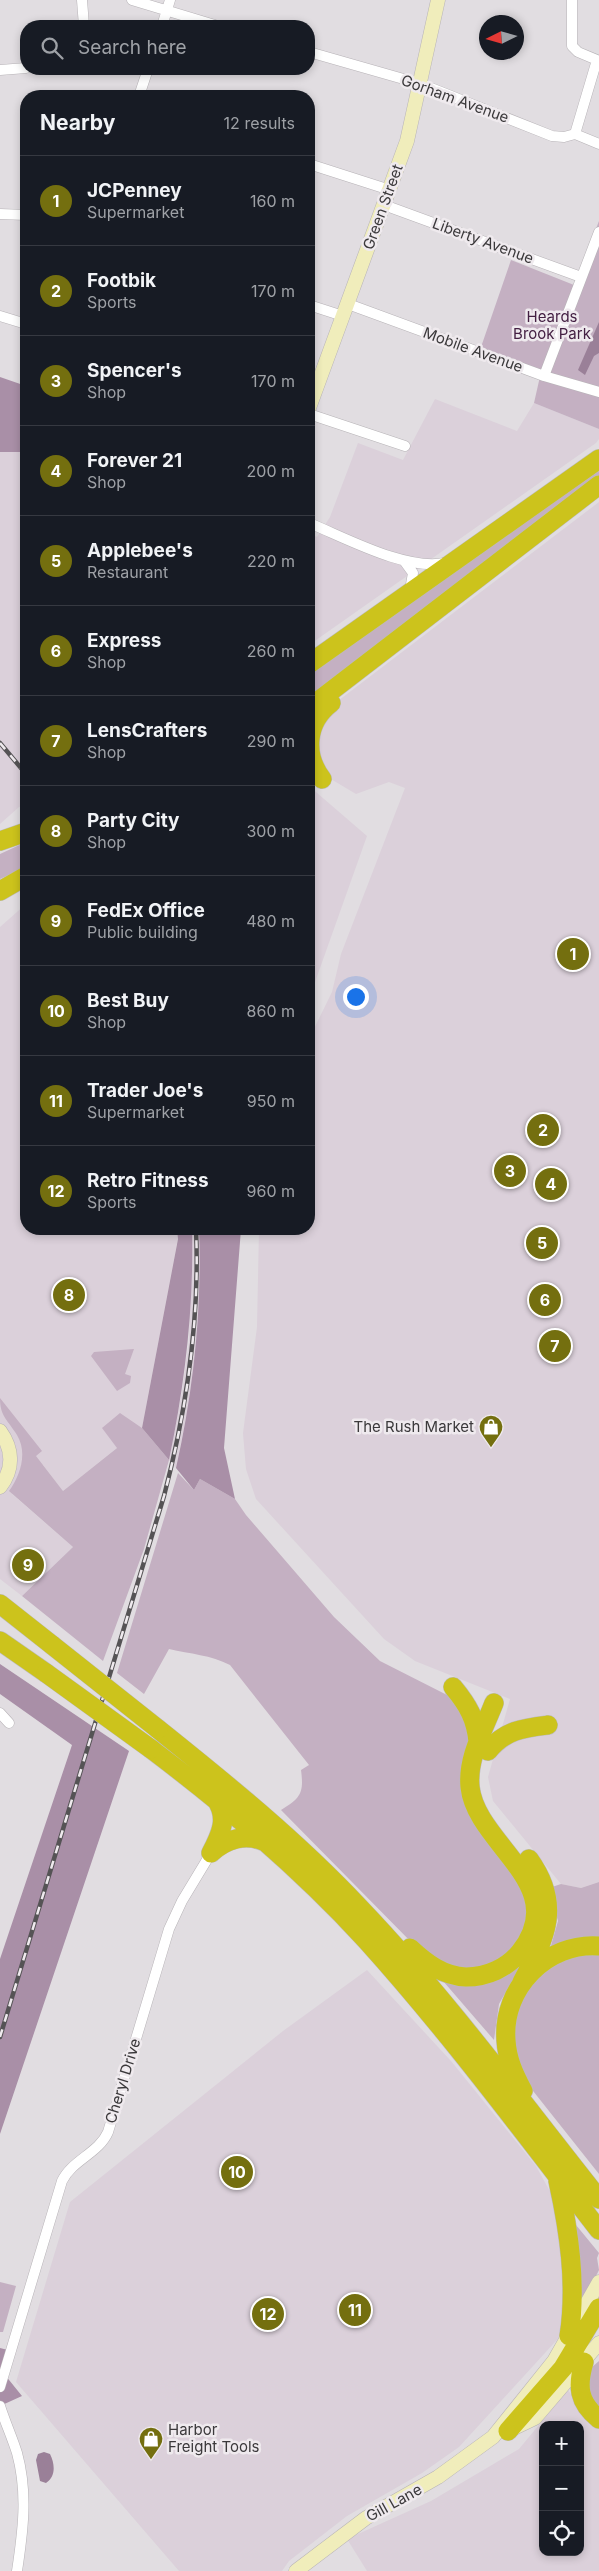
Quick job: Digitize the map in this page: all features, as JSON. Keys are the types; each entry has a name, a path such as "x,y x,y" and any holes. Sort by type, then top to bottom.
{"highway":[{"path":"315,660 599,459"},
{"path":"315,703 599,485"},
{"path":"315,722 317,715 353,686 382,652"},
{"path":"315,766 322,778 315,774"},
{"path":"0,841 20,834"},
{"path":"0,886 20,878"},
{"path":"0,891 20,879"},
{"path":"0,1604 268,1819 359,1906 429,1964 454,1976 472,1976 495,1971 513,1959 524,1945 533,1923 533,1899 524,1873 481,1818 472,1799 470,1770 483,1747 500,1706"},
{"path":"0,1641 152,1748 214,1797 270,1845 325,1898 388,1964 599,2230"},
{"path":"454,1688 471,1711 483,1747 482,1776 486,1801 493,1814 537,1872 548,1900 545,1935 509,2010 506,2045 513,2072 541,2126"},
{"path":"483,1747 511,1731 548,1725"},
{"path":"211,1853 220,1834 223,1820 220,1806 214,1797"},
{"path":"211,1853 227,1842 241,1838 258,1839 270,1845"},
{"path":"359,1906 426,1981 541,2126 592,2183 599,2199"},
{"path":"522,1982 540,1964 558,1953 580,1947 599,1946"},
{"path":"556,2175 569,2244 572,2310 569,2336"},
{"path":"500,2434 563,2368 599,2308"},
{"path":"584,2362 579,2381 581,2397 587,2408 599,2419"}],"street":[{"path":"82,0 84,20"},
{"path":"132,0 196,20"},
{"path":"164,20 170,0"},
{"name":"Green Street","path":"315,392 407,141 438,0"},
{"path":"572,0 572,46 578,52 598,60 575,134"},
{"name":"Gorham Avenue","path":"315,54 420,84 552,136 564,137 575,134 599,144"},
{"path":"0,70 20,68"},
{"path":"141,90 146,75"},
{"path":"315,166 390,190"},
{"name":"Liberty Avenue","path":"384,205 581,277"},
{"path":"0,214 20,215"},
{"path":"544,376 599,232"},
{"name":"Mobile Avenue","path":"315,306 346,310 544,376 599,392"},
{"path":"0,316 20,322"},
{"path":"315,416 405,446"},
{"path":"315,525 405,562 432,565 455,560"},
{"path":"405,562 411,568 413,577 407,594"},
{"path":"0,1431 10,1450 10,1462 9,1473 0,1487"},
{"path":"0,1714 9,1723"},
{"name":"Cheryl Drive","path":"0,2387 62,2182 69,2170 101,2143 108,2132 169,1929 182,1901 211,1853"},
{"name":"Gill Lane","path":"500,2434 546,2372 569,2336 599,2282"},
{"name":"Gill Lane","path":"296,2571 366,2518 438,2477 500,2434 536,2418 599,2342"},
{"path":"0,2406 13,2440 22,2478 24,2517 16,2571"}],"shaded area":[{"path":"599,322 599,353 594,356 585,375 578,370"},
{"path":"0,377 20,384 20,452 0,452"},
{"path":"435,399 517,431 534,403 599,429 599,439 596,443 315,641 315,536 317,537 330,517 358,443 403,460"},
{"path":"0,452 20,452 20,807 0,824"},
{"path":"599,502 599,1882 581,1888 561,1884 493,1801 488,1777 510,1699 415,1661 384,1639 256,1499 246,1469 243,1433 257,1327 259,1235 315,1235 315,1027 332,992 341,954 405,788 389,782 356,794 315,770 315,718"},
{"path":"315,791 367,836 315,982"},
{"path":"20,909 20,1235 178,1235 178,1238 142,1428 120,1414 118,1447 63,1491 43,1465 12,1494 73,1547 22,1596 0,1579 0,927"},
{"path":"178,1235 192,1235 192,1287 184,1374 169,1460 142,1428"},
{"path":"192,1235 199,1235 200,1306 193,1384 176,1468 169,1460 182,1392 189,1341"},
{"path":"199,1235 241,1235 224,1448 235,1499 200,1479 194,1490 176,1468 192,1379 198,1319"},
{"path":"0,1664 129,1751 0,2134 0,1959 72,1745 0,1694"},
{"path":"367,1970 451,2061 536,2166 558,2206 565,2331 459,2447 422,2473 347,2516 289,2561 282,2571 179,2571 16,2382 70,2202 283,2031"},
{"path":"0,2348 12,2351 5,2375 22,2396 0,2406"},
{"path":"568,2390 593,2424 599,2428 599,2571 367,2571 347,2539 431,2501 519,2449 539,2425 539,2556 584,2556 584,2421 542,2421"},
{"path":"44,2452 50,2454 54,2466 52,2477 46,2483 40,2481 36,2460 38,2454"}],"green space":[{"name":"Heards Brook Park","path":"599,221 599,429 534,403 541,372 481,347 511,260 574,285"},
{"path":"599,471 599,477 315,692 315,666"},
{"path":"20,845 20,870 0,879 0,854"},
{"path":"134,1349 125,1374 131,1376 130,1383 117,1391 91,1356 94,1352"},
{"path":"0,1398 42,1451 36,1456 63,1491 117,1448 102,1428 120,1413 142,1428 169,1460 144,1549 103,1661 22,1596 73,1547 9,1491 19,1471 22,1449 17,1435 1,1410"},
{"path":"178,1473 194,1490 200,1479 235,1499 246,1515 334,1617 380,1661 449,1696 471,1720 465,1774 530,1907 526,1926 517,1944 506,1955 484,1970 448,1968 419,1950 281,1810 293,1802 300,1794 302,1784 301,1770 309,1765 230,1665 208,1657 169,1649 144,1694 117,1673"},
{"path":"599,1882 599,1941 550,1949 558,1921 549,1888 561,1884 581,1888"},
{"path":"599,1951 599,2174 518,2072 510,2043 513,2009 530,1979 556,1958"},
{"path":"532,1955 512,1981 499,2004 494,2040 437,1974 454,1984"},
{"path":"576,2225 599,2253 597,2258 599,2270 576,2316"},
{"path":"0,2282 16,2286 3,2332 0,2332"},
{"path":"599,2361 599,2412 587,2388 591,2368"}],"railway":[{"path":"0,743 20,767"},
{"path":"0,2037 164,1496 179,1430 190,1364 196,1297 196,1235"}],"place":[{"name":"JCPenney","path":"573,954"},
{"name":"Footbik","path":"543,1130"},
{"name":"Spencer's","path":"510,1171"},
{"name":"Forever 21","path":"551,1184"},
{"name":"Applebee's","path":"542,1243"},
{"name":"Party City","path":"69,1295"},
{"name":"Express","path":"545,1300"},
{"name":"LensCrafters","path":"555,1346"},
{"name":"The Rush Market","path":"491,1448"},
{"name":"FedEx Office","path":"28,1565"},
{"name":"Best Buy","path":"237,2172"},
{"name":"Trader Joe's","path":"355,2310"},
{"name":"Retro Fitness","path":"268,2314"},
{"name":"Harbor Freight Tools","path":"151,2460"}]}
